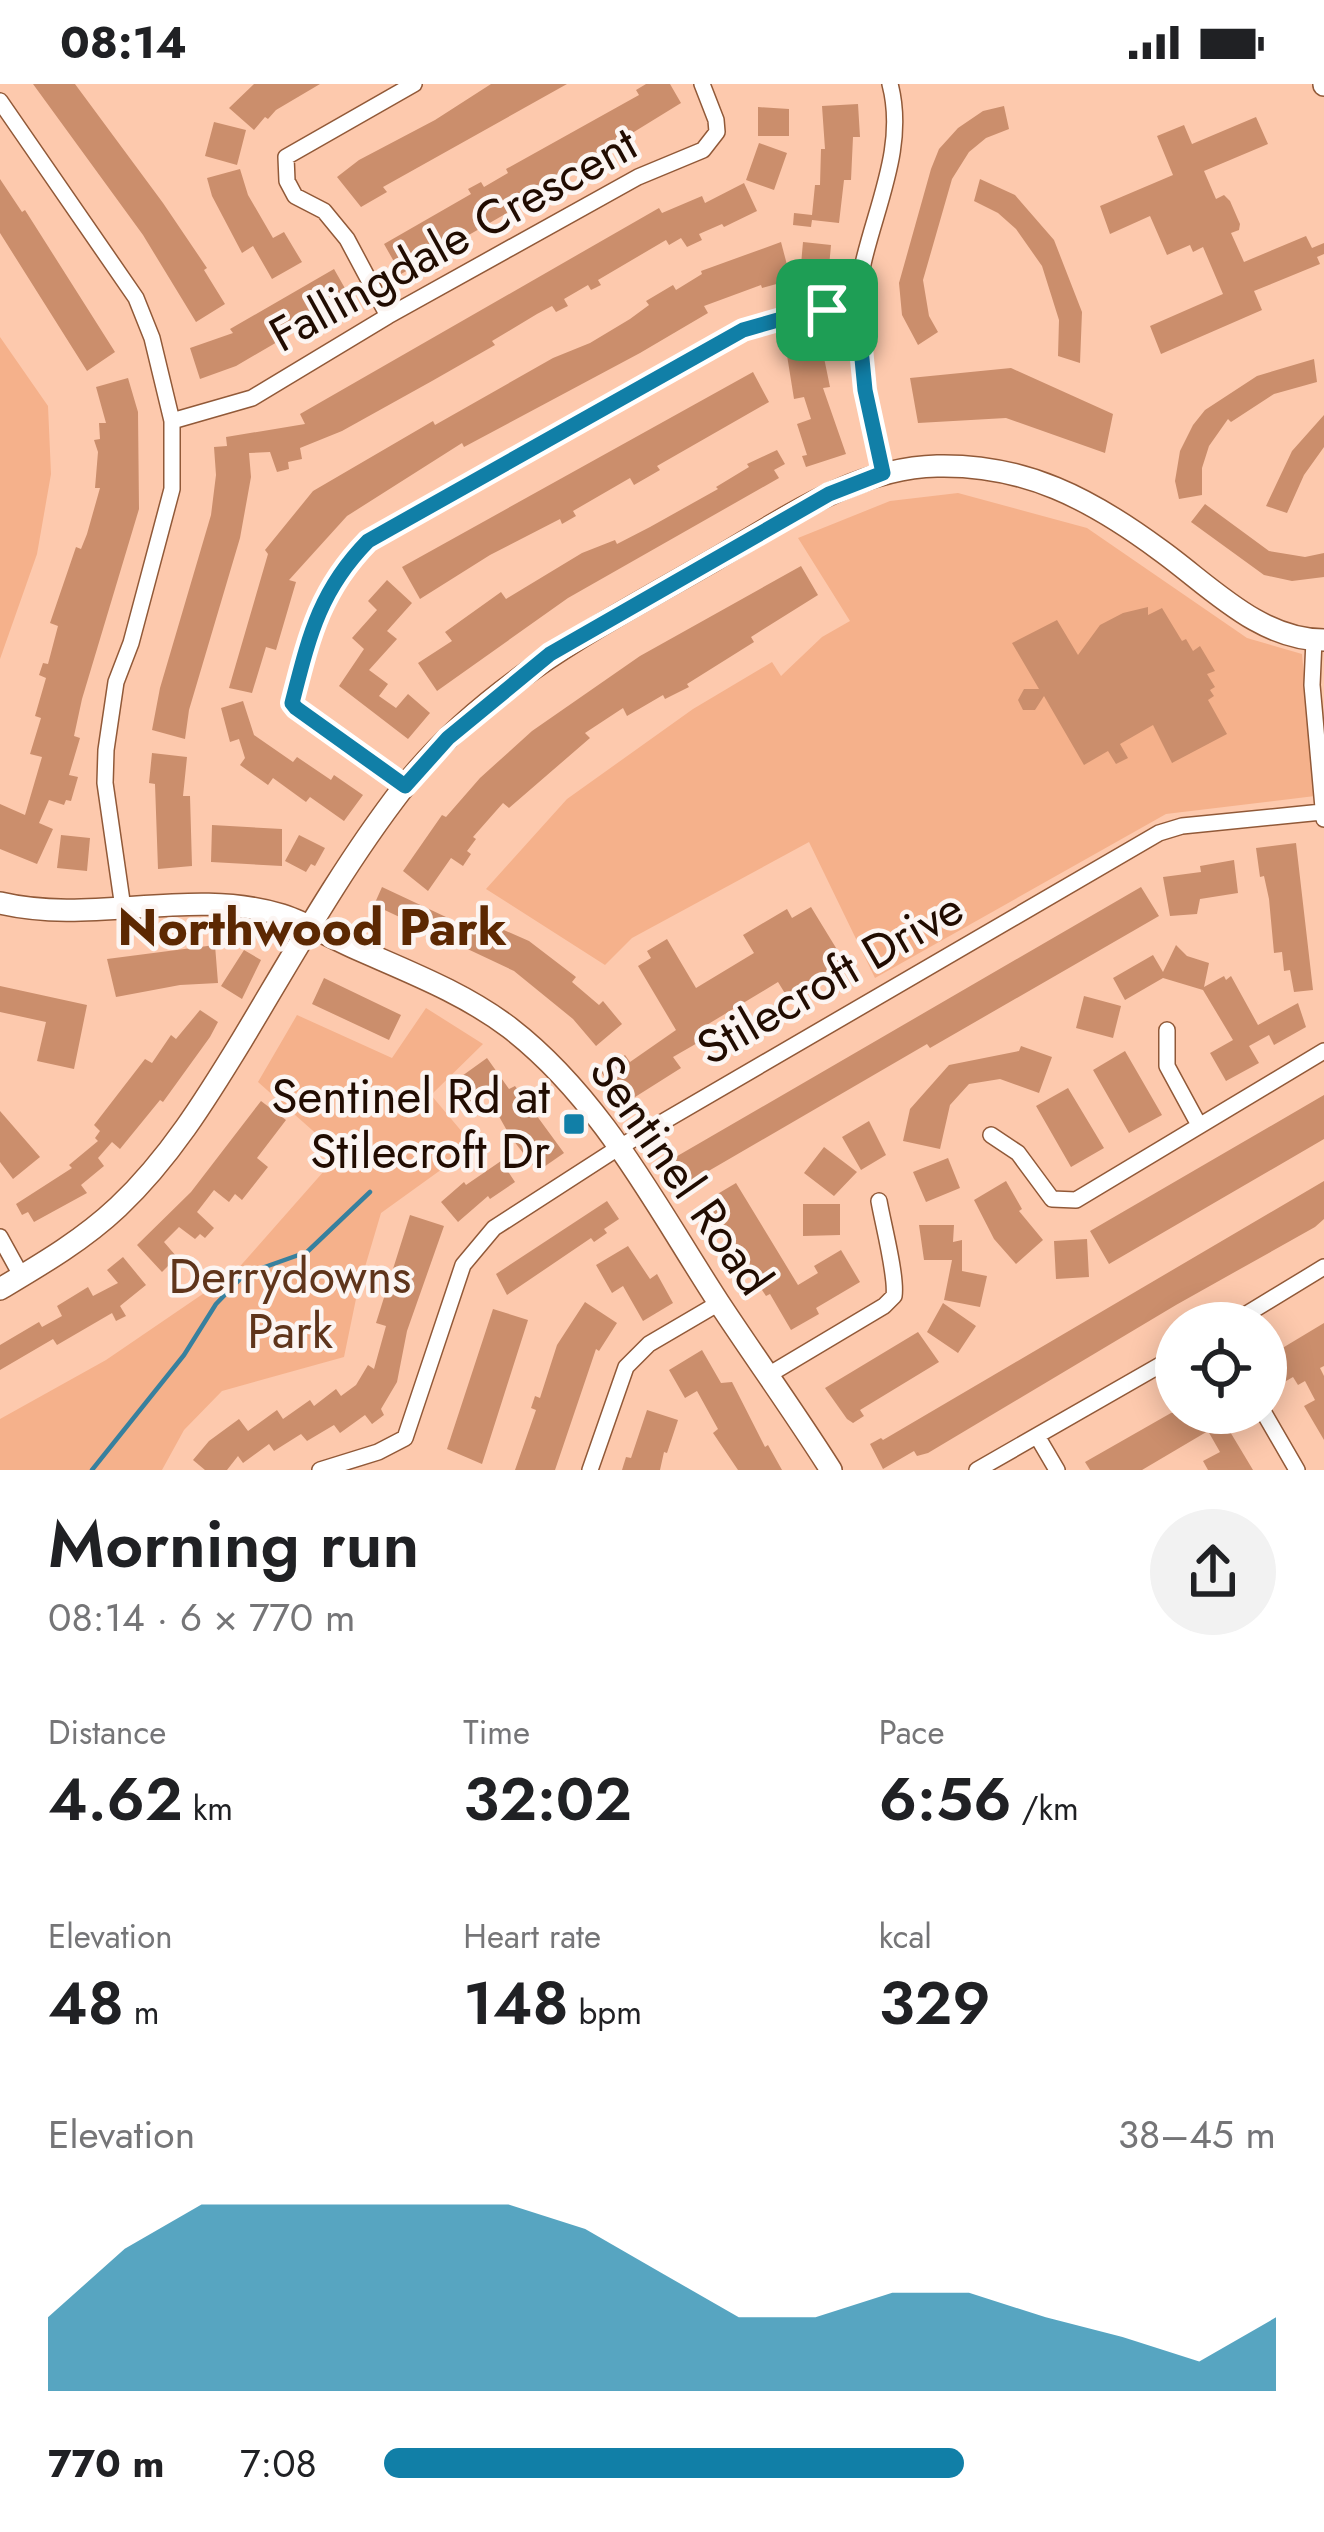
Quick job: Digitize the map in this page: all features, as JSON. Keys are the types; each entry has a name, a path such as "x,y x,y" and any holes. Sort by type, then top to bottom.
{"street":[{"path":"388,316 346,238 324,211 295,196 287,181 286,157 414,84"},
{"name":"Fallingdale Crescent","path":"172,421 252,398 638,177 703,150 717,132 702,84"},
{"path":"883,473 865,390 857,307 891,154 890,84"},
{"path":"0,101 136,298 152,338 172,421 172,489 116,682 106,750 104,783 123,908"},
{"path":"405,786 292,703 317,614 352,557 368,541 743,330 792,316 857,307"},
{"path":"0,1289 71,1247 154,1169 203,1101 340,877 405,786 448,738 550,654 829,494 883,473 977,466 1032,476 1094,505 1240,611 1282,631 1319,640 1312,685 1323,817"},
{"name":"Stilecroft Drive","path":"320,1470 379,1452 405,1438 467,1255 494,1228 618,1148 1159,833 1182,826 1323,817"},
{"name":"Sentinel Road","path":"0,902 30,908 244,908 282,915 450,991 509,1028 563,1076 618,1148 831,1470"},
{"path":"1167,1030 1167,1066 1199,1125"},
{"path":"991,1136 1018,1153 1052,1199 1076,1200 1324,1051"},
{"path":"770,1374 894,1296 895,1278 879,1201"},
{"path":"0,1237 22,1276"},
{"path":"1266,1302 1324,1267"},
{"path":"590,1470 626,1367 649,1344 719,1303"},
{"path":"976,1470 1155,1368"},
{"path":"1276,1434 1297,1470"},
{"path":"1037,1436 1057,1470"}],"green space":[{"path":"0,337 48,406 51,474 37,554 0,659"},
{"path":"958,493 1087,528 1247,638 1302,654 1315,796 1166,814 875,978 809,842 632,938 605,965 486,889 567,799 693,709 772,662 781,676 822,637 850,621 798,538 890,501"},
{"name":"Derrydowns Park","path":"426,1008 483,1044 431,1095 474,1146 381,1213 344,1357 222,1391 184,1430 162,1470 0,1470 0,1419 106,1360 235,1272 339,1154 258,1082 297,1015 392,1058"}],"building":[{"path":"33,84 75,84 163,203 225,304 196,322 143,235"},
{"path":"254,84 320,84 265,117 254,130 229,108"},
{"path":"491,84 567,84 383,187 387,192 361,207 337,177 359,160"},
{"path":"646,84 670,84 681,103 538,191 540,194 401,274 384,244 471,194 468,189 481,182 484,187 508,173 506,169 639,95 636,90"},
{"path":"858,104 860,137 853,137 851,180 844,180 839,223 812,220 811,227 793,225 794,213 812,215 815,185 820,185 821,149 825,149 822,106"},
{"path":"1004,106 1009,129 986,138 969,152 952,179 923,280 929,316 938,332 918,345 902,315 899,283 931,169 939,149 958,128 983,111"},
{"path":"758,107 789,109 789,136 758,136"},
{"path":"1256,117 1268,144 1204,171 1216,199 1224,195 1230,201 1240,224 1231,233 1244,262 1306,236 1312,248 1324,243 1324,254 1317,257 1320,264 1254,291 1262,310 1161,354 1150,326 1223,294 1203,247 1193,252 1190,245 1167,255 1150,216 1110,234 1100,206 1173,175 1157,136 1184,125 1192,144"},
{"path":"214,122 246,130 237,165 205,156"},
{"path":"759,143 787,153 774,190 746,180"},
{"path":"240,169 248,195 273,238 284,232 302,262 272,279 253,246 242,253 212,196 207,178"},
{"path":"0,179 25,210 115,352 87,371 0,233"},
{"path":"980,179 1015,195 1054,240 1082,312 1080,363 1058,356 1059,320 1042,266 1016,229 974,201"},
{"path":"744,183 757,211 699,234 702,240 687,247 681,238 669,245 666,240 598,280 601,285 591,290 588,285 564,299 568,306 556,312 552,306 432,381 342,431 300,448 302,459 288,462 289,469 277,472 270,452 249,453 251,477 240,538 189,710 185,739 152,730 211,515 214,447 227,446 226,437 305,424 300,414 659,208 662,213 702,196 705,203"},
{"path":"781,242 791,280 761,285 704,306 708,313 640,353 464,447 462,443 347,516 289,580 296,582 276,650 266,647 252,693 229,688 268,554 265,550 313,491 433,421 435,425 553,358 590,343 673,285 676,290 701,271"},
{"path":"803,242 831,245 828,278 800,276"},
{"path":"334,269 351,299 236,366 200,379 190,348 233,333 230,329"},
{"path":"805,344 807,352 822,348 830,387 823,388 846,454 806,467 797,424 811,419 804,397 794,399 786,349"},
{"path":"1314,359 1317,382 1274,394 1231,422 1228,419 1209,446 1202,468 1202,495 1179,499 1175,481 1180,451 1205,410 1257,376"},
{"path":"1011,368 1113,414 1105,453 1006,418 918,423 910,378"},
{"path":"753,372 769,402 657,466 660,470 634,485 630,478 573,511 576,516 562,524 560,519 490,555 420,599 402,567"},
{"path":"128,378 138,412 139,509 82,699 74,736 80,738 69,775 78,777 71,801 64,805 49,800 39,823 53,829 37,864 0,849 0,804 25,815 42,757 30,754 46,678 39,675 43,663 48,664 58,626 50,623 76,547 81,549 87,534 100,488 95,488 98,452 94,440 100,439 99,423 106,423 96,387"},
{"path":"1324,415 1324,447 1304,475 1287,513 1266,506 1292,451"},
{"path":"777,450 785,464 774,470 779,478 568,598 437,691 418,663 452,641 445,632 501,592 506,599 582,553 615,540 617,544 718,489 747,464"},
{"path":"1205,504 1269,551 1305,557 1324,553 1324,577 1292,581 1264,575 1191,522"},
{"path":"801,566 818,595 751,637 754,642 687,684 689,687 665,699 663,695 627,716 623,708 585,733 590,738 509,808 503,803 473,837 467,851 471,854 463,866 451,858 428,891 403,871 442,815 446,817 532,731 640,656"},
{"path":"387,580 412,603 387,631 397,639 369,670 388,684 379,696 396,708 408,694 430,713 408,739 339,686 364,649 352,638 377,610 368,601"},
{"path":"1148,607 1148,615 1162,608 1193,651 1200,646 1215,671 1207,674 1215,687 1208,700 1227,734 1172,763 1153,725 1120,744 1128,758 1116,764 1108,751 1084,765 1044,696 1035,710 1023,710 1018,700 1024,689 1039,689 1012,643 1057,620 1078,655 1100,625"},
{"path":"243,701 254,735 293,762 297,757 363,795 344,821 310,797 306,802 273,778 268,785 240,765 245,758 239,739 230,742 221,708"},
{"path":"152,753 187,757 183,796 190,796 192,866 158,869 155,784 149,783"},
{"path":"212,825 282,829 282,866 211,862"},
{"path":"61,835 90,838 87,871 57,868"},
{"path":"299,835 325,848 306,872 285,861"},
{"path":"1296,843 1313,990 1294,992 1282,952 1274,953 1269,899 1256,848"},
{"path":"1234,860 1238,893 1200,899 1197,914 1170,916 1163,877 1201,872 1200,866"},
{"path":"382,887 478,932 483,921 529,941 576,977 572,982 599,1005 603,1001 622,1024 596,1046 573,1019 514,971 374,905"},
{"path":"1141,887 1159,916 681,1187 667,1162"},
{"path":"811,907 844,961 786,995 778,982 700,1029 706,1038 673,1057 681,1068 624,1104 601,1072 625,1055 630,1062 676,1030 638,966 651,958 647,951 667,939 696,988 754,953 743,935 787,909 792,918"},
{"path":"215,945 218,983 116,997 107,959"},
{"path":"1176,945 1187,956 1209,963 1204,987 1231,976 1258,1025 1298,1003 1306,1027 1274,1045 1269,1035 1249,1046 1259,1063 1226,1081 1210,1053 1233,1040 1203,990 1163,978 1125,1000 1113,978 1153,955 1163,972"},
{"path":"244,950 261,960 242,999 221,986"},
{"path":"324,978 401,1015 389,1040 312,1004"},
{"path":"0,986 87,1005 74,1069 37,1061 46,1022 0,1012"},
{"path":"1084,996 1121,1006 1113,1038 1076,1028"},
{"path":"200,1010 218,1022 210,1037 163,1102 120,1149 112,1142 98,1158 104,1166 81,1185 87,1193 34,1222 28,1212 22,1215 16,1204 72,1168 69,1165 98,1141 100,1131 94,1125 145,1059 152,1063 171,1035 176,1039"},
{"path":"1021,1046 1052,1057 1039,1093 1000,1079 969,1084 950,1105 940,1149 903,1141 910,1109 949,1065 1019,1051"},
{"path":"1125,1051 1162,1115 1129,1133 1093,1070"},
{"path":"487,1058 509,1089 515,1086 564,1153 537,1171 487,1095 473,1105 455,1081"},
{"path":"1068,1088 1104,1148 1071,1167 1036,1106"},
{"path":"1324,1095 1324,1139 1109,1264 1090,1231"},
{"path":"261,1101 286,1120 257,1158 268,1167 242,1200 235,1194 229,1202 214,1190 197,1212 214,1228 205,1238 200,1234 195,1239 179,1227 164,1242 182,1263 173,1271 168,1266 162,1272 137,1245 191,1192"},
{"path":"0,1111 40,1157 13,1179 0,1162"},
{"path":"869,1121 886,1155 861,1170 842,1137"},
{"path":"824,1147 857,1172 834,1196 804,1173"},
{"path":"948,1158 960,1188 926,1202 913,1172"},
{"path":"501,1161 515,1182 488,1196 458,1222 441,1202"},
{"path":"1006,1181 1019,1211 1043,1240 1016,1264 994,1239 974,1200"},
{"path":"1324,1181 1324,1219 1315,1227 1181,1302 1155,1302 1155,1318 928,1453 917,1456 914,1451 883,1469 870,1444"},
{"path":"736,1183 798,1285 818,1273 814,1266 841,1250 860,1282 816,1308 819,1314 791,1330 704,1202"},
{"path":"607,1201 619,1219 604,1229 607,1233 594,1242 591,1238 507,1295 496,1274"},
{"path":"803,1204 840,1204 840,1235 803,1236"},
{"path":"410,1215 444,1226 407,1331 397,1382 381,1409 384,1415 372,1424 365,1415 340,1433 334,1425 307,1441 301,1434 274,1451 269,1444 243,1463 238,1456 227,1470 205,1470 193,1460 239,1419 248,1431 277,1410 283,1419 310,1400 314,1406 336,1389 341,1396 356,1385 368,1365 374,1369 386,1326 376,1323"},
{"path":"919,1225 954,1225 953,1242 962,1240 962,1271 987,1276 980,1307 944,1300 952,1260 924,1260"},
{"path":"1087,1239 1089,1277 1056,1279 1054,1241"},
{"path":"628,1246 650,1279 657,1274 673,1303 643,1321 623,1286 612,1293 596,1265"},
{"path":"123,1257 146,1285 120,1306 126,1316 116,1321 112,1313 0,1370 0,1345 39,1322 42,1327 62,1316 57,1306 88,1287 93,1296 118,1283 107,1270"},
{"path":"585,1302 617,1323 596,1349 555,1470 515,1470 536,1410 531,1408 535,1396 540,1398 557,1345"},
{"path":"943,1303 976,1326 958,1353 927,1332"},
{"path":"493,1309 528,1320 482,1464 447,1449"},
{"path":"1324,1323 1324,1366 1320,1368 1324,1440 1304,1406 1315,1400 1305,1381 1298,1385 1293,1377 1287,1380 1287,1345"},
{"path":"918,1332 939,1362 860,1410 864,1416 853,1423 847,1419 825,1388"},
{"path":"702,1350 721,1383 732,1382 782,1470 738,1470 713,1433 718,1429 697,1391 685,1398 669,1370"},
{"path":"647,1410 678,1420 660,1470 622,1470 626,1457 631,1458"},
{"path":"1155,1422 1155,1434 1203,1434 1142,1470 1090,1470 1085,1462"},
{"path":"1210,1434 1231,1434 1253,1470 1208,1470 1203,1461 1220,1452"}],"waterway":[{"path":"92,1470 184,1355 216,1304 245,1274 307,1252 370,1192"}],"place":[{"name":"Sentinel Rd at Stilecroft Dr","path":"574,1124"}],"district":[{"name":"Northwood Park","path":"312,927"}],"route":[{"path":"857,307 865,390 883,473 829,494 550,654 448,738 405,786 292,703 317,614 340,570 368,541 743,330 827,310 857,307"}]}
